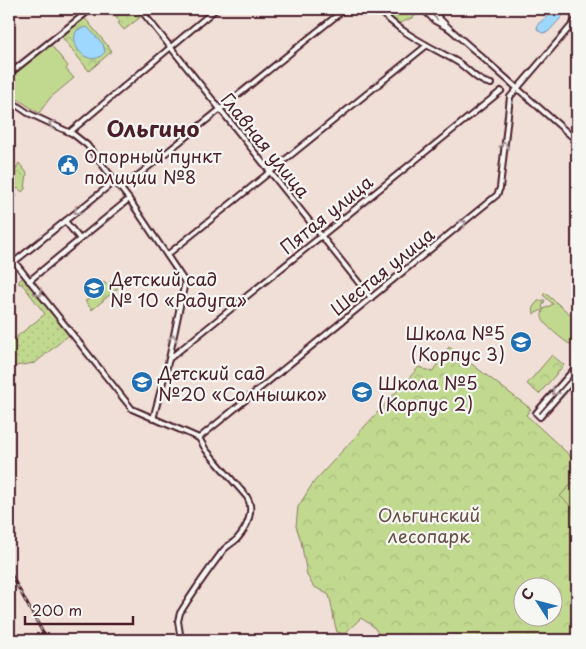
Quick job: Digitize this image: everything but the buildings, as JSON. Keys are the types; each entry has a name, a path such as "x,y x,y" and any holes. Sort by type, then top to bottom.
{"street":[{"path":"9,74 91,9"},
{"name":"Главная улица","path":"140,9 371,298"},
{"path":"70,132 216,9"},
{"path":"121,189 345,9"},
{"path":"378,9 391,22 426,46 460,64 485,83 491,84"},
{"path":"423,9 450,29"},
{"path":"430,9 450,29 577,141"},
{"path":"517,88 577,19"},
{"path":"167,255 426,46"},
{"name":"Шестая улица","path":"199,438 497,195 500,188 510,97 517,88"},
{"name":"Пятая улица","path":"169,359 501,91"},
{"path":"9,100 28,113 70,132 87,145 129,200 185,284 169,359 153,419"},
{"path":"14,262 115,181"},
{"path":"29,281 129,200"},
{"path":"65,221 80,239"},
{"path":"9,255 135,411 199,438 206,450 247,497 251,505 247,521 238,537 223,549 180,613 178,621 182,640"},
{"path":"577,366 536,413 540,417 577,375"}],"green space":[{"path":"123,9 136,9 142,16 124,30 118,23 120,22 115,15"},
{"path":"380,9 419,9 414,17 398,24"},
{"path":"84,17 112,51 89,71 62,37"},
{"path":"50,44 68,66 66,69 74,78 50,98 39,113 10,94 15,89 9,79"},
{"path":"19,163 27,173 25,189 22,192 18,188 14,192 17,196 9,203 9,177 13,181 17,177 14,173"},
{"path":"23,277 69,335 35,363 9,367 9,343 45,314 22,284 19,284"},
{"path":"111,281 118,288 92,310 85,301 90,299 87,295 92,291 97,297 103,292 101,289 98,290 96,288 104,282 107,285"},
{"path":"545,293 577,320 577,348 569,344 545,323 542,317 544,309 553,304 543,295"},
{"path":"545,300 542,307 544,309 534,314 533,307 538,301"},
{"name":"Ольгинский лесопарк","path":"449,347 531,409 526,415 577,462 577,640 383,640 373,626 361,618 344,634 337,632 329,595 313,586 307,575 301,541 296,526 298,507 313,483 419,367 432,372"},
{"path":"552,355 564,365 539,394 527,384"},
{"path":"577,478 577,512 560,496"}],"water":[{"path":"556,9 569,9 548,32 542,33 537,29 538,24"},
{"path":"87,27 103,44 105,52 93,59 82,54 75,43 77,30"}],"railway":[{"path":"9,571 47,640"}],"place":[{"name":"Опорный пункт полиции №8","path":"68,165"},
{"name":"Детский сад № 10 «Радуга»","path":"94,288"},
{"name":"Школа №5 (Корпус 3)","path":"521,342"},
{"name":"Детский сад №20 «Солнышко»","path":"142,382"},
{"name":"Школа №5 (Корпус 2)","path":"362,392"}],"district":[{"name":"Ольгино","path":"153,127"}]}
